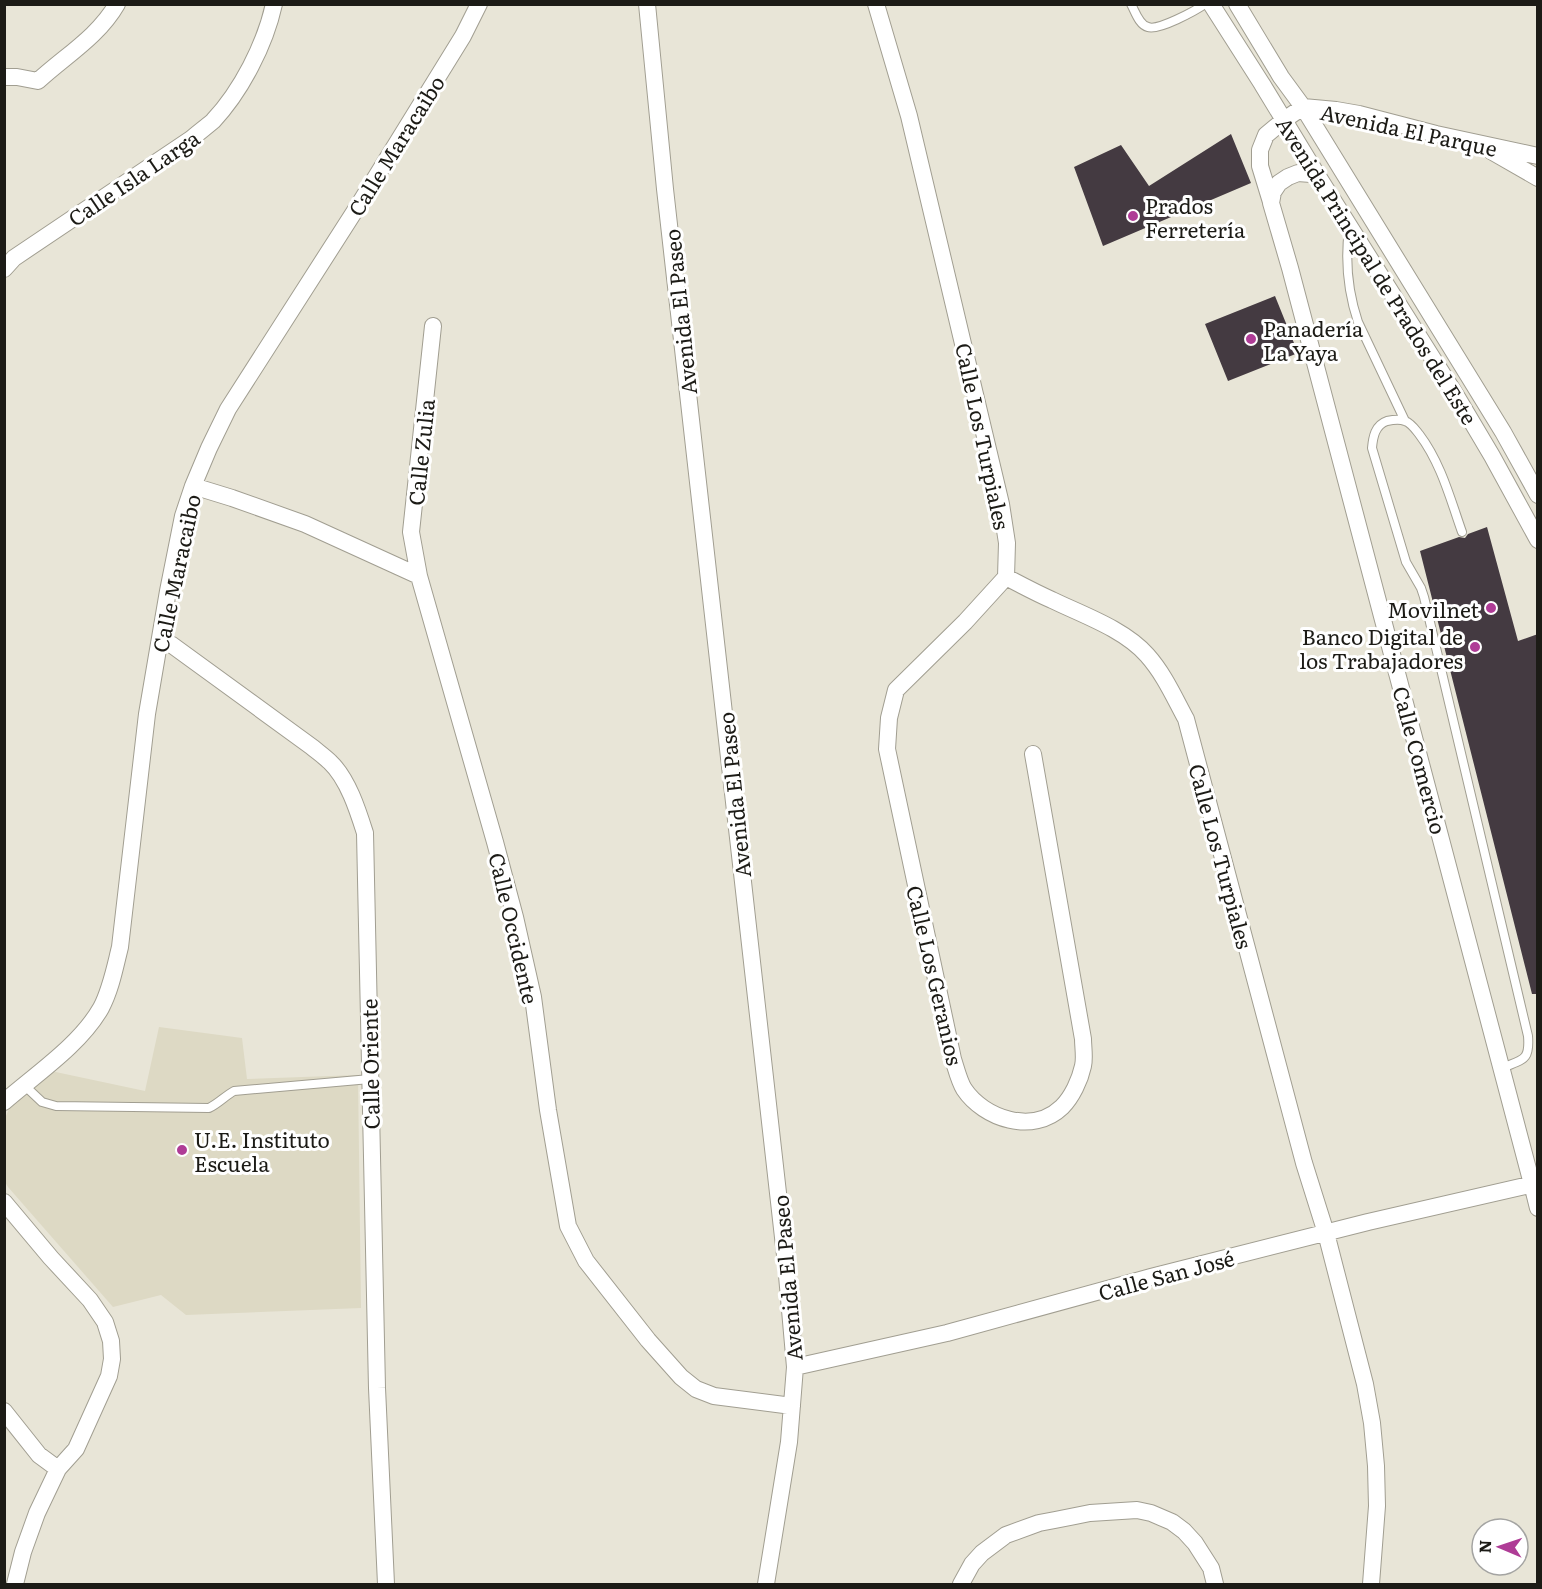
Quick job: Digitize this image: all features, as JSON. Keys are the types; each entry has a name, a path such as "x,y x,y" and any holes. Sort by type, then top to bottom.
{"street":[{"path":"4,77 38,81 90,38 110,16 117,4"},
{"name":"Calle Isla Larga","path":"4,269 14,258 184,145 213,120 232,96 251,65 269,26 274,4"},
{"name":"Calle Maracaibo","path":"4,1102 81,1036 101,1008 113,980 120,947 147,714 160,639 183,516 192,486 208,448 228,409 364,197 463,36 479,4"},
{"name":"Avenida El Paseo","path":"648,4 665,189 786,1264 795,1367 789,1442 766,1584"},
{"name":"Calle Los Turpiales","path":"876,4 909,116 1001,504 1007,543 1006,577 1052,601 1077,610 1127,637 1146,653 1158,669 1186,719 1365,1384 1377,1466 1377,1506 1371,1584"},
{"name":"Avenida Principal de Prados del Este","path":"1210,4 1457,397 1538,540"},
{"name":"Avenida Principal de Prados del Este","path":"1237,4 1503,432 1538,495"},
{"name":"Avenida El Parque","path":"1271,203 1260,166 1260,150 1266,135 1303,107 1359,114 1538,156"},
{"path":"1479,144 1538,178"},
{"path":"1271,203 1273,192 1279,183 1288,177 1298,173 1311,174 1319,178"},
{"name":"Calle Comercio","path":"1271,203 1502,1068 1535,1183 1538,1208"},
{"name":"Calle Zulia","path":"419,576 411,531 433,326"},
{"path":"192,486 305,524 419,576"},
{"name":"Calle Occidente","path":"419,576 515,917 533,997 548,1110 568,1226 586,1261 648,1340 681,1377 696,1389 714,1396 792,1406"},
{"name":"Calle Los Geranios","path":"1006,577 896,690 889,718 888,749 952,1059 964,1089 980,1107 1001,1118 1023,1121 1043,1119 1061,1108 1074,1090 1083,1065 1083,1039 1033,754"},
{"name":"Calle Oriente","path":"160,639 172,645 332,764 347,786 365,833 377,1388 387,1584"},
{"name":"Calle San José","path":"795,1367 947,1333 1326,1233 1535,1183"},
{"path":"4,1202 90,1300 105,1322 111,1341 112,1359 109,1376 76,1449 58,1469 50,1484 23,1552 15,1584"},
{"path":"4,1411 39,1455 58,1469"},
{"path":"961,1584 972,1564 982,1553 1006,1535 1039,1523 1090,1513 1137,1509 1172,1522 1184,1531 1195,1543 1211,1568 1215,1584"}],"lane":[{"path":"1131,4 1141,23 1154,28 1187,16 1205,4"},
{"path":"1350,226 1347,262 1358,322 1405,421 1416,430 1434,456 1462,532"},
{"path":"1405,421 1383,422 1373,436 1372,448 1406,562 1424,597 1528,1036 1529,1050 1525,1059 1502,1068"},
{"path":"24,1084 42,1102 56,1106 209,1108 234,1091 370,1079"}],"shaded area":[{"name":"U.E. Instituto Escuela","path":"159,1027 242,1038 247,1079 358,1075 361,1308 186,1315 161,1295 113,1307 8,1187 5,1182 5,1118 9,1109 23,1093 51,1071 145,1091"}],"building":[{"name":"Prados Ferretería","path":"1231,134 1251,183 1103,246 1074,167 1121,145 1149,186"},
{"name":"Panadería La Yaya","path":"1275,296 1298,353 1228,381 1205,324"},
{"path":"1487,527 1518,641 1538,634 1538,994 1532,994 1420,551 1459,537 1465,538 1468,534"}],"place":[{"name":"Prados Ferretería","path":"1133,216"},
{"name":"Panadería La Yaya","path":"1251,339"},
{"name":"Movilnet","path":"1491,608"},
{"name":"Banco Digital de los Trabajadores","path":"1475,647"},
{"name":"U.E. Instituto Escuela","path":"182,1150"}]}
